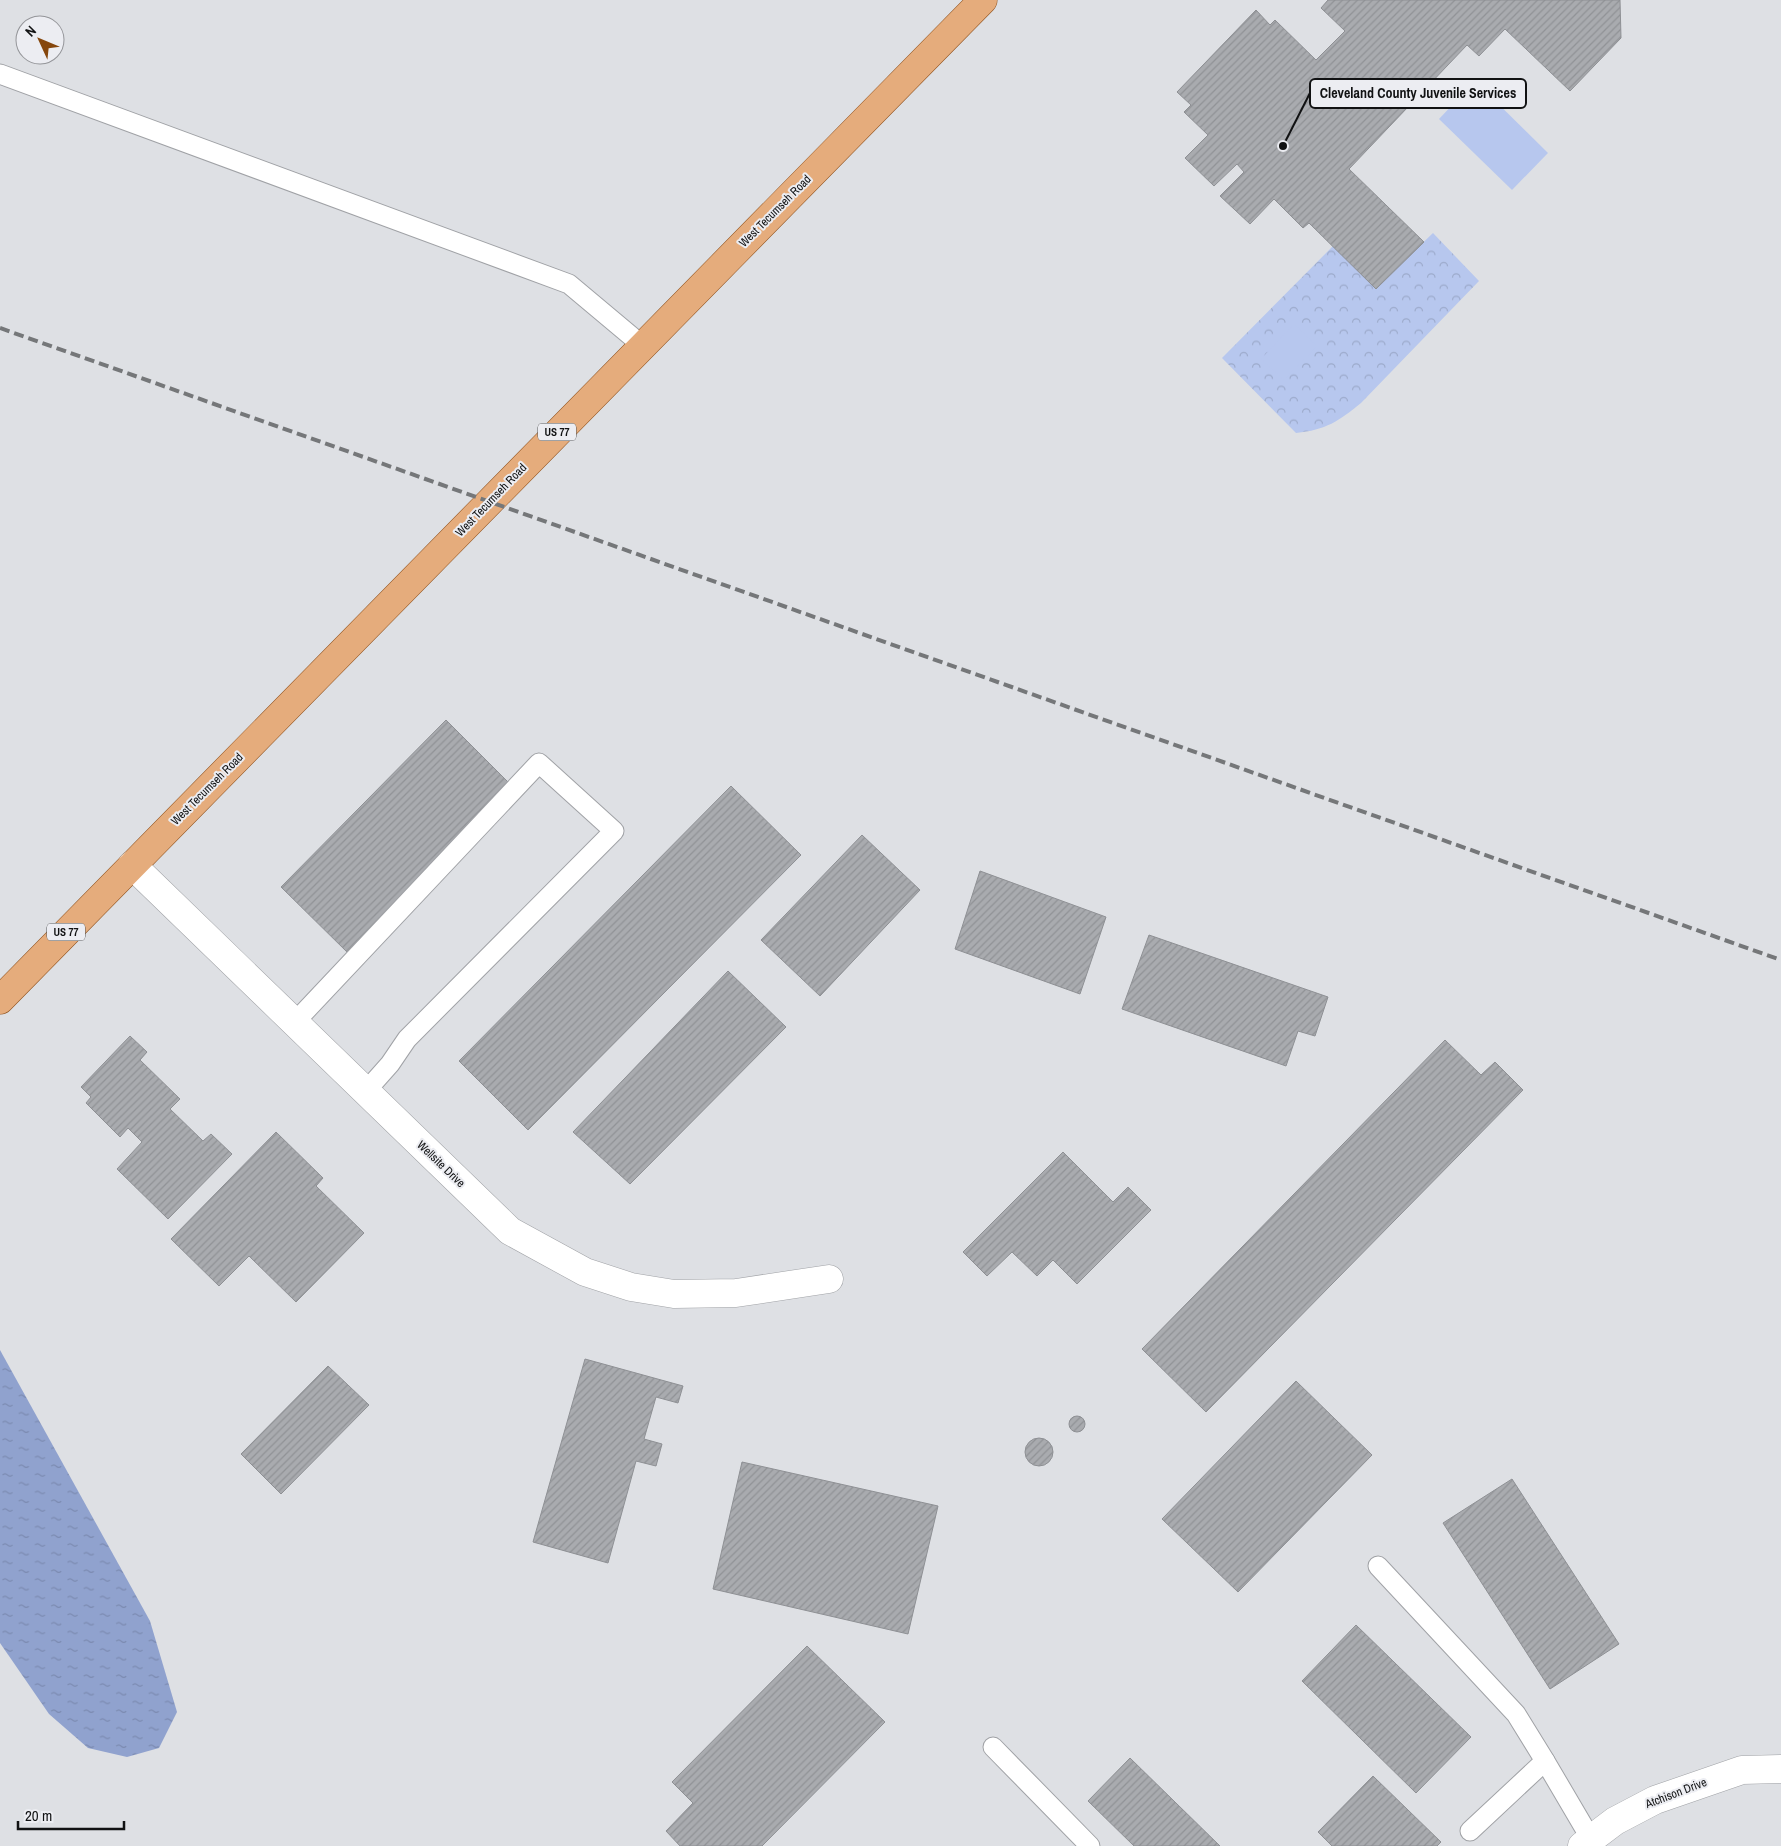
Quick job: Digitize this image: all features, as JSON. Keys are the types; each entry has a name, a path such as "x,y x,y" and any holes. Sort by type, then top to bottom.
{"main road":[{"name":"West Tecumseh Road","path":"0,1000 983,0"}],"street":[{"name":"Wellsite Drive","path":"132,865 510,1231 585,1272 632,1287 674,1294 736,1293 829,1279"},
{"name":"Atchison Drive","path":"1589,1844 1616,1821 1655,1800 1742,1770 1781,1768"}],"lane":[{"path":"0,74 569,284 643,346"},
{"path":"295,1022 539,763 614,831 406,1039 390,1064 366,1090"},
{"path":"1378,1566 1516,1714 1545,1761 1589,1844"},
{"path":"993,1748 1090,1846"},
{"path":"1470,1831 1545,1761"}],"green space":[{"path":"1475,81 1548,153 1512,190 1439,119"},
{"path":"1433,233 1479,281 1361,403 1339,420 1316,430 1296,433 1222,358 1333,246 1376,288"},
{"path":"1294,324 1317,346 1284,380 1261,359"}],"water":[{"path":"0,1350 150,1621 177,1712 159,1748 127,1757 88,1748 49,1714 0,1643"}],"building":[{"path":"1328,0 1620,0 1621,38 1570,91 1505,29 1479,56 1467,45 1349,169 1424,242 1376,289 1309,223 1303,228 1274,199 1250,224 1220,196 1244,172 1237,164 1214,186 1185,158 1208,135 1184,112 1191,105 1177,92 1256,10 1270,25 1275,20 1316,60 1345,31 1321,8"},
{"path":"446,720 514,788 349,954 281,887"},
{"path":"731,786 801,855 528,1130 459,1061"},
{"path":"862,835 920,890 820,996 761,940"},
{"path":"980,871 1106,917 1080,994 955,949"},
{"path":"1149,935 1328,997 1315,1036 1298,1031 1286,1066 1122,1009"},
{"path":"728,971 786,1027 630,1184 573,1132"},
{"path":"130,1036 147,1052 140,1060 180,1099 170,1109 203,1141 211,1134 232,1154 168,1219 117,1169 142,1142 128,1128 120,1137 86,1103 91,1097 81,1087"},
{"path":"1445,1040 1481,1075 1495,1062 1523,1090 1206,1412 1142,1349"},
{"path":"276,1132 323,1178 316,1186 364,1233 296,1302 249,1256 219,1286 171,1239"},
{"path":"1063,1152 1113,1202 1128,1187 1151,1210 1077,1284 1053,1260 1037,1276 1012,1252 987,1276 963,1252"},
{"path":"585,1359 683,1386 678,1403 656,1397 644,1439 662,1444 656,1466 636,1461 608,1563 533,1542"},
{"path":"328,1366 369,1405 281,1494 241,1454"},
{"path":"1296,1381 1372,1455 1238,1592 1162,1519"},
{"path":"1074,1416 1080,1416 1085,1421 1083,1430 1074,1432 1069,1427 1069,1421"},
{"path":"1039,1438 1049,1442 1053,1452 1049,1462 1039,1466 1029,1462 1025,1452 1029,1442"},
{"path":"742,1462 938,1506 908,1634 713,1589"},
{"path":"1512,1479 1619,1644 1550,1689 1443,1523"},
{"path":"1356,1625 1471,1737 1416,1793 1302,1681"},
{"path":"807,1646 885,1722 762,1846 680,1846 666,1831 693,1803 672,1782"},
{"path":"1130,1758 1220,1846 1134,1846 1088,1801"},
{"path":"1373,1776 1441,1842 1437,1846 1332,1846 1318,1832"}],"railway":[{"path":"0,328 1781,960"}],"place":[{"name":"Cleveland County Juvenile Services","path":"1283,146"}]}
